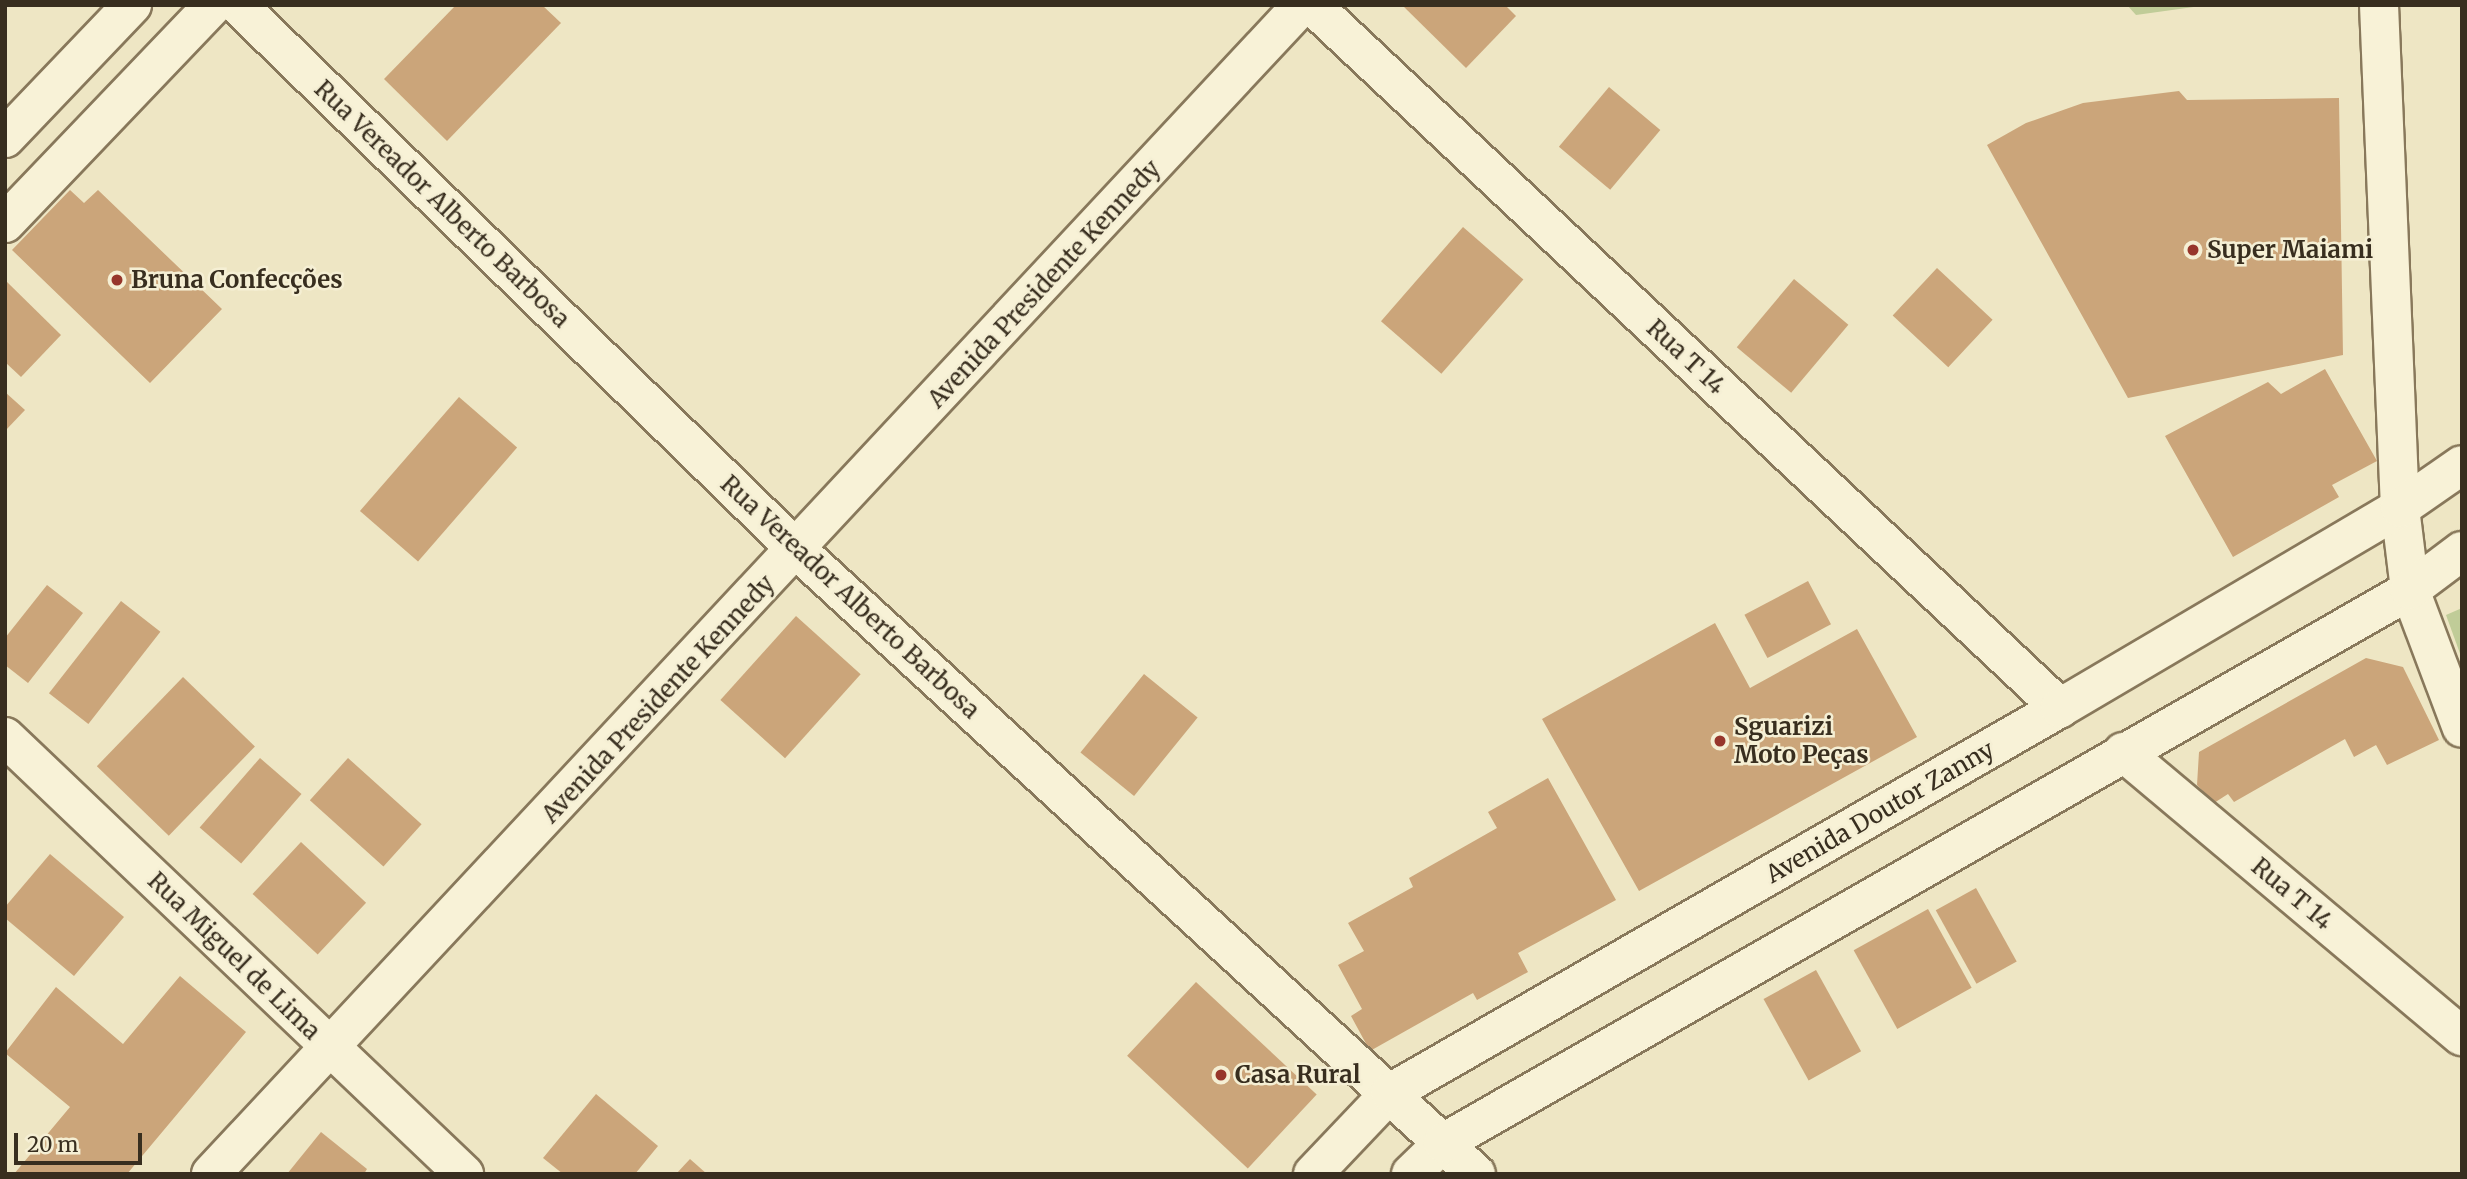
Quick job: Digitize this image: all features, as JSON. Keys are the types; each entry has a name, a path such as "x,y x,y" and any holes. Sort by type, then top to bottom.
{"street":[{"path":"5,138 132,5"},
{"path":"5,223 213,5"},
{"name":"Rua Vereador Alberto Barbosa","path":"239,5 796,550 1476,1174"},
{"name":"Avenida Presidente Kennedy","path":"211,1174 1302,5"},
{"name":"Rua T 14","path":"1312,5 2060,708"},
{"path":"2379,5 2400,508 2410,590 2462,729"},
{"name":"Avenida Doutor Zanny","path":"1313,1174 1390,1093 2060,708 2400,508 2462,465"},
{"path":"1411,1174 1443,1143 2410,590 2462,551"},
{"name":"Rua Miguel de Lima","path":"5,737 464,1174"},
{"name":"Rua T 14","path":"2123,752 2462,1036"}],"green space":[{"path":"2127,5 2208,5 2136,15"},
{"path":"2462,608 2462,659 2446,615"}],"building":[{"path":"456,5 542,5 561,23 447,141 384,79"},
{"path":"1402,5 1505,5 1516,16 1466,68"},
{"path":"1609,87 1660,130 1610,190 1559,147"},
{"name":"Super Maiami","path":"2179,91 2187,100 2339,98 2343,355 2128,398 1987,145 2026,123 2083,103"},
{"name":"Bruna Confecções","path":"70,190 84,203 98,190 222,309 150,383 12,250"},
{"path":"1463,227 1523,279 1441,374 1381,321"},
{"path":"1937,268 1993,320 1948,367 1893,316"},
{"path":"1794,279 1848,325 1791,393 1737,347"},
{"path":"5,280 61,335 21,377 5,362"},
{"path":"2325,369 2377,461 2332,485 2339,497 2233,557 2165,436 2268,382 2281,394"},
{"path":"5,392 25,410 5,431"},
{"path":"459,397 517,448 418,561 360,511"},
{"path":"1808,581 1831,624 1767,658 1744,615"},
{"path":"47,585 83,613 28,683 5,665 5,638"},
{"path":"121,601 160,632 88,724 49,693"},
{"path":"796,616 861,674 785,758 720,700"},
{"path":"1715,623 1750,688 1857,629 1917,737 1639,891 1542,719"},
{"path":"2366,658 2403,667 2439,740 2387,765 2376,745 2354,757 2345,739 2234,802 2228,794 2214,803 2197,785 2199,752"},
{"path":"1144,674 1198,717 1134,796 1080,752"},
{"path":"183,677 255,746 169,836 97,766"},
{"path":"260,758 302,794 241,864 200,827"},
{"path":"348,758 422,824 383,867 310,800"},
{"path":"1548,778 1616,900 1518,953 1528,972 1477,1000 1473,993 1370,1051 1351,1016 1362,1009 1338,965 1364,951 1348,923 1413,887 1409,878 1497,828 1488,812"},
{"path":"301,842 366,903 318,955 253,894"},
{"path":"50,854 124,917 74,976 5,918 5,907"},
{"path":"1976,888 2017,961 1976,984 1936,910"},
{"path":"1928,909 1972,988 1897,1029 1854,950"},
{"path":"1816,970 1861,1051 1809,1080 1764,999"},
{"path":"180,976 246,1032 127,1174 14,1174 70,1107 5,1053 56,987 123,1044"},
{"name":"Casa Rural","path":"1196,982 1317,1095 1248,1168 1127,1056"},
{"path":"596,1094 658,1146 635,1174 563,1174 543,1158"},
{"path":"321,1132 367,1169 364,1174 287,1174"},
{"path":"690,1159 707,1174 676,1174"}],"place":[{"name":"Super Maiami","path":"2193,250"},
{"name":"Bruna Confecções","path":"117,280"},
{"name":"Sguarizi Moto Peças","path":"1720,741"},
{"name":"Casa Rural","path":"1221,1075"}]}
